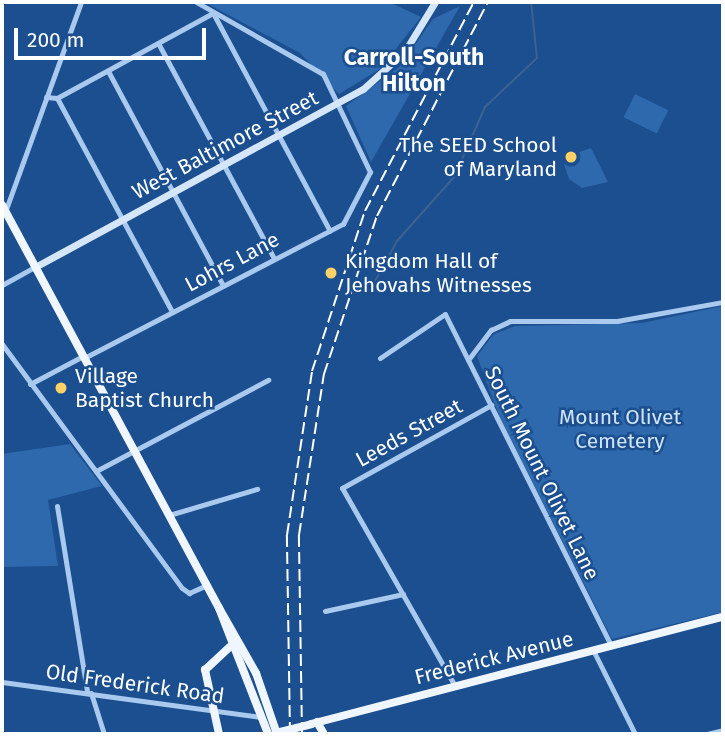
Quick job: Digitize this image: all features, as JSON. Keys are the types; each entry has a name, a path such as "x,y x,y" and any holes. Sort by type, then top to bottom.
{"main road":[{"name":"West Baltimore Street","path":"35,267 339,103 396,62 435,2"},
{"path":"4,208 219,608 236,641 275,734"},
{"name":"Frederick Avenue","path":"275,734 723,617"},
{"path":"219,734 205,670 236,641"},
{"path":"236,641 268,734"},
{"path":"314,723 324,734"}],"street":[{"path":"4,208 81,2"},
{"path":"196,2 317,68 339,103"},
{"path":"46,97 57,99 213,13"},
{"path":"213,13 330,230"},
{"path":"158,43 274,258"},
{"path":"108,71 222,284"},
{"path":"57,99 172,312"},
{"name":"Lohrs Lane","path":"30,384 347,220 370,172 339,103"},
{"name":"West Baltimore Street","path":"2,285 35,267"},
{"path":"468,360 491,330 510,321 640,318 723,302"},
{"name":"South Mount Olivet Lane","path":"380,358 446,314 611,646"},
{"path":"2,344 186,592 207,585"},
{"path":"96,471 268,380"},
{"name":"Leeds Street","path":"403,594 342,488 491,405"},
{"path":"169,515 257,489"},
{"path":"57,506 89,693 104,734"},
{"path":"324,611 403,594 455,686"},
{"path":"593,650 635,734"},
{"name":"Old Frederick Road","path":"2,682 264,717"},
{"path":"707,734 723,730"}],"green space":[{"path":"204,2 389,2 421,17 380,69 339,94 300,53"},
{"path":"460,6 371,162 346,106 399,67 433,19"},
{"path":"635,94 668,110 657,134 624,117"},
{"path":"591,148 608,182 582,188 569,179 562,158"},
{"name":"Mount Olivet Cemetery","path":"723,306 723,612 612,639 500,418 477,356 494,334 515,326 642,323"},
{"path":"70,444 102,486 48,500 58,566 2,567 2,454"}],"waterway":[{"path":"374,283 397,241 454,177 485,107 537,58 531,2"}],"railway":[{"path":"290,734 287,535 312,371 365,211 474,2"},
{"path":"302,734 299,535 324,374 377,216 488,2"}],"place":[{"name":"The SEED School of Maryland","path":"571,157"},
{"name":"Kingdom Hall of Jehovahs Witnesses","path":"331,273"},
{"name":"Village Baptist Church","path":"61,388"}],"district":[{"name":"Carroll-South Hilton","path":"414,70"}]}
